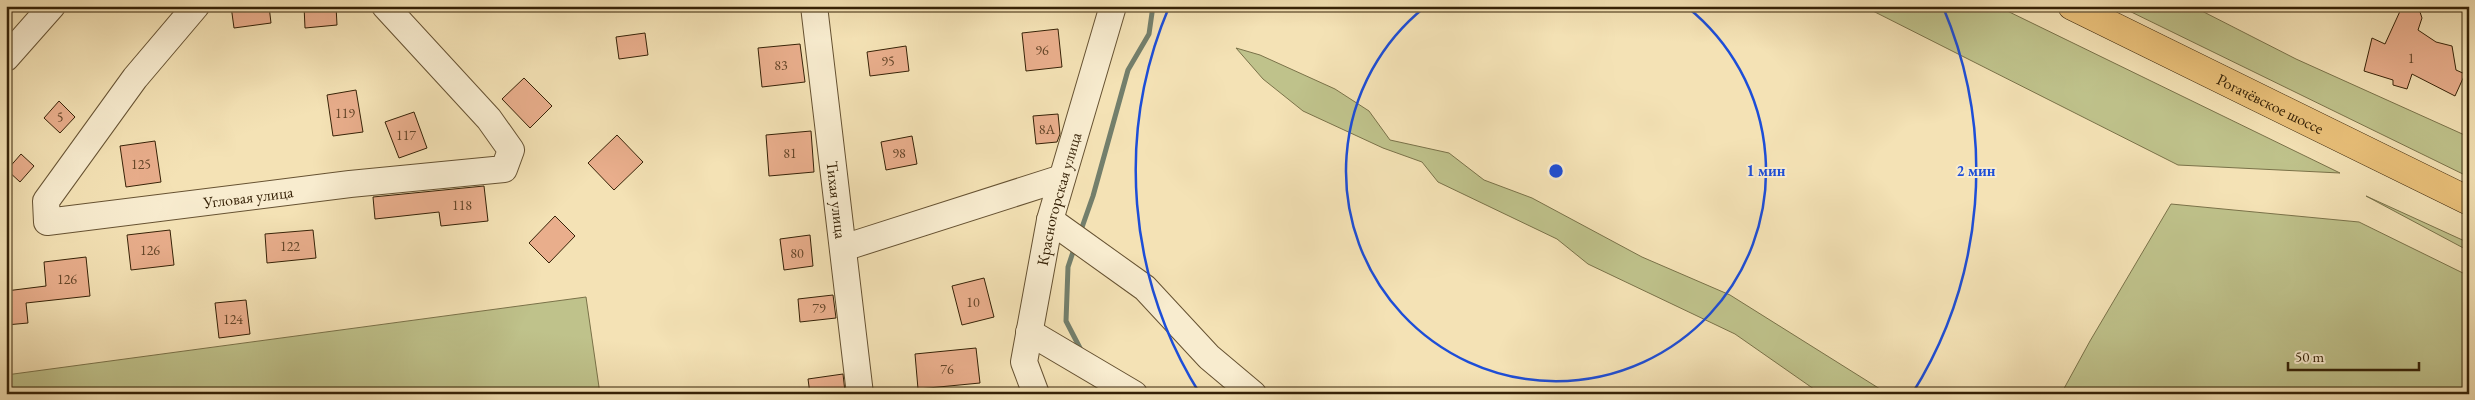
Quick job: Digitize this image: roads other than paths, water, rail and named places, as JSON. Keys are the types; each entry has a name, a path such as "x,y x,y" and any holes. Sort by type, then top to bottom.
{"main road":[{"name":"Рогачёвское шоссе","path":"2072,6 2469,201"}],"street":[{"path":"6,58 52,6"},
{"name":"Угловая улица","path":"196,6 135,78 46,201 47,222 350,184 504,169 511,150 489,119 385,6"},
{"name":"Тихая улица","path":"814,6 860,394"},
{"name":"Красногорская улица","path":"1036,394 1024,362 1050,220 1113,6"},
{"path":"843,248 1062,178"},
{"path":"1050,220 1145,288 1209,357 1253,394"},
{"path":"1030,332 1134,394"}],"waterway":[{"path":"1080,233 1093,196 1128,70 1149,34 1153,6"},
{"path":"1075,246 1068,267 1066,321 1081,350"},
{"path":"1096,383 1101,394"}]}
